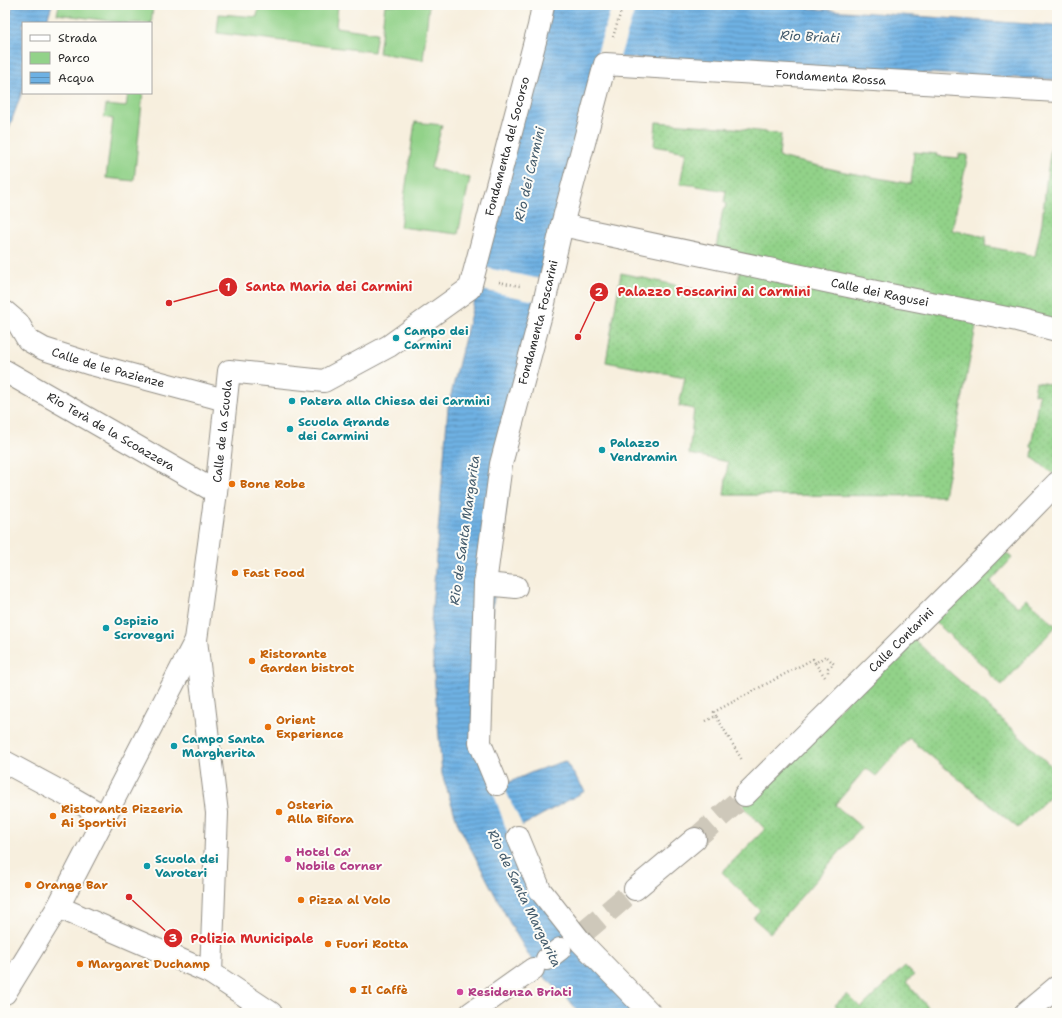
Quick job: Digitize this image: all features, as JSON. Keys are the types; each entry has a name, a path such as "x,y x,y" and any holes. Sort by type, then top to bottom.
{"street":[{"name":"Fondamenta del Socorso","path":"324,381 389,346 470,288 539,26 543,5"},
{"name":"Fondamenta Rossa","path":"605,64 1057,91"},
{"name":"Fondamenta Foscarini","path":"497,784 480,743 485,584 501,464 605,64"},
{"name":"Calle dei Ragusei","path":"562,225 880,293 1017,320 1057,330"},
{"name":"Calle de le Pazienze","path":"5,312 18,323 28,340 44,350 225,400"},
{"name":"Rio Terà de la Scoazzera","path":"5,371 216,492"},
{"name":"Calle de la Scuola","path":"216,492 229,371 324,381"},
{"name":"Calle Contarini","path":"750,790 977,565 1057,483"},
{"path":"211,973 217,813 196,640 216,492"},
{"path":"485,584 516,587"},
{"path":"5,994 58,907 196,640"},
{"path":"5,762 72,798 105,818"},
{"path":"518,837 540,890 580,935 581,942 650,1013"},
{"path":"635,889 695,839"},
{"path":"58,907 211,973 271,1013"},
{"path":"471,1013 547,959"},
{"path":"1026,1013 1057,987"}],"path":[{"path":"613,37 623,5"},
{"path":"494,281 522,286"},
{"path":"815,663 826,656 834,664 828,668"},
{"path":"750,790 714,712 813,659 826,678"},
{"path":"706,721 716,716"}],"green space":[{"path":"59,5 153,6 151,22 117,22 57,14"},
{"path":"259,5 338,5 336,27 377,33 374,52 217,33 219,14 257,17"},
{"path":"385,5 429,5 423,60 379,53"},
{"path":"128,94 143,94 134,181 106,178 113,119 104,117 106,105 126,107"},
{"path":"415,122 442,125 431,168 470,178 458,234 400,227"},
{"path":"656,122 734,128 781,134 779,157 845,172 911,184 914,152 959,158 959,154 968,155 952,230 986,237 985,246 1035,256 1042,222 1052,141 1057,141 1057,325 715,254 723,209 725,209 726,203 724,202 726,191 680,184 686,152 654,146"},
{"path":"741,267 977,321 944,496 724,495 728,462 689,454 694,409 679,406 685,377 606,362 621,273 734,299"},
{"path":"1036,382 1056,385 1055,387 1057,389 1057,477 1032,457 1033,448 1031,447 1039,395 1034,394"},
{"path":"1000,547 1012,558 990,582 1018,607 1026,599 1056,626 1002,685 989,674 990,672 930,617"},
{"path":"911,637 1057,772 1057,794 1054,792 1018,828 909,738 876,776 866,768 835,805 861,827 770,933 753,918 760,910 722,872 765,829 743,806"},
{"path":"905,966 914,975 906,982 933,1013 842,1013 835,1005 847,994 861,1008"}],"water":[{"path":"13,5 52,5 46,22 22,22 22,92 5,139 5,29"},
{"path":"552,5 759,5 1057,26 1057,80 596,56 533,304 474,748 503,785 535,771 565,761 585,791 507,834 639,1013 580,1013 566,997 539,972 512,927 458,824 442,774 431,622 448,407 477,289"}],"pier":[{"path":"612,5 636,5 619,60 594,63"},
{"path":"482,267 541,279 535,301 477,289"},
{"path":"503,785 523,827 509,835 510,840 491,786"}],"tunnel":[{"path":"695,839 745,795"},
{"path":"583,933 635,889"}],"place":[{"name":"Santa Maria dei Carmini","path":"169,303"},
{"name":"Palazzo Foscarini ai Carmini","path":"578,337"},
{"name":"Campo dei Carmini","path":"396,338"},
{"name":"Patera alla Chiesa dei Carmini","path":"292,401"},
{"name":"Scuola Grande dei Carmini","path":"290,429"},
{"name":"Palazzo Vendramin","path":"602,450"},
{"name":"Bone Robe","path":"232,484"},
{"name":"Fast Food","path":"235,573"},
{"name":"Ospizio Scrovegni","path":"106,628"},
{"name":"Ristorante Garden bistrot","path":"252,661"},
{"name":"Orient Experience","path":"268,727"},
{"name":"Campo Santa Margherita","path":"174,746"},
{"name":"Osteria Alla Bifora","path":"279,812"},
{"name":"Ristorante Pizzeria Ai Sportivi","path":"53,816"},
{"name":"Hotel Ca' Nobile Corner","path":"288,859"},
{"name":"Scuola dei Varoteri","path":"147,866"},
{"name":"Orange Bar","path":"28,885"},
{"name":"Polizia Municipale","path":"129,897"},
{"name":"Pizza al Volo","path":"301,900"},
{"name":"Fuori Rotta","path":"328,944"},
{"name":"Margaret Duchamp","path":"80,964"},
{"name":"Il Caffè","path":"353,990"},
{"name":"Residenza Briati","path":"460,992"}],"water label":[{"name":"Rio Briati","path":"810,36"},
{"name":"Rio dei Carmini","path":"529,174"},
{"name":"Rio de Santa Margarita","path":"464,530"},
{"name":"Rio de Santa Margarita","path":"525,898"}]}
